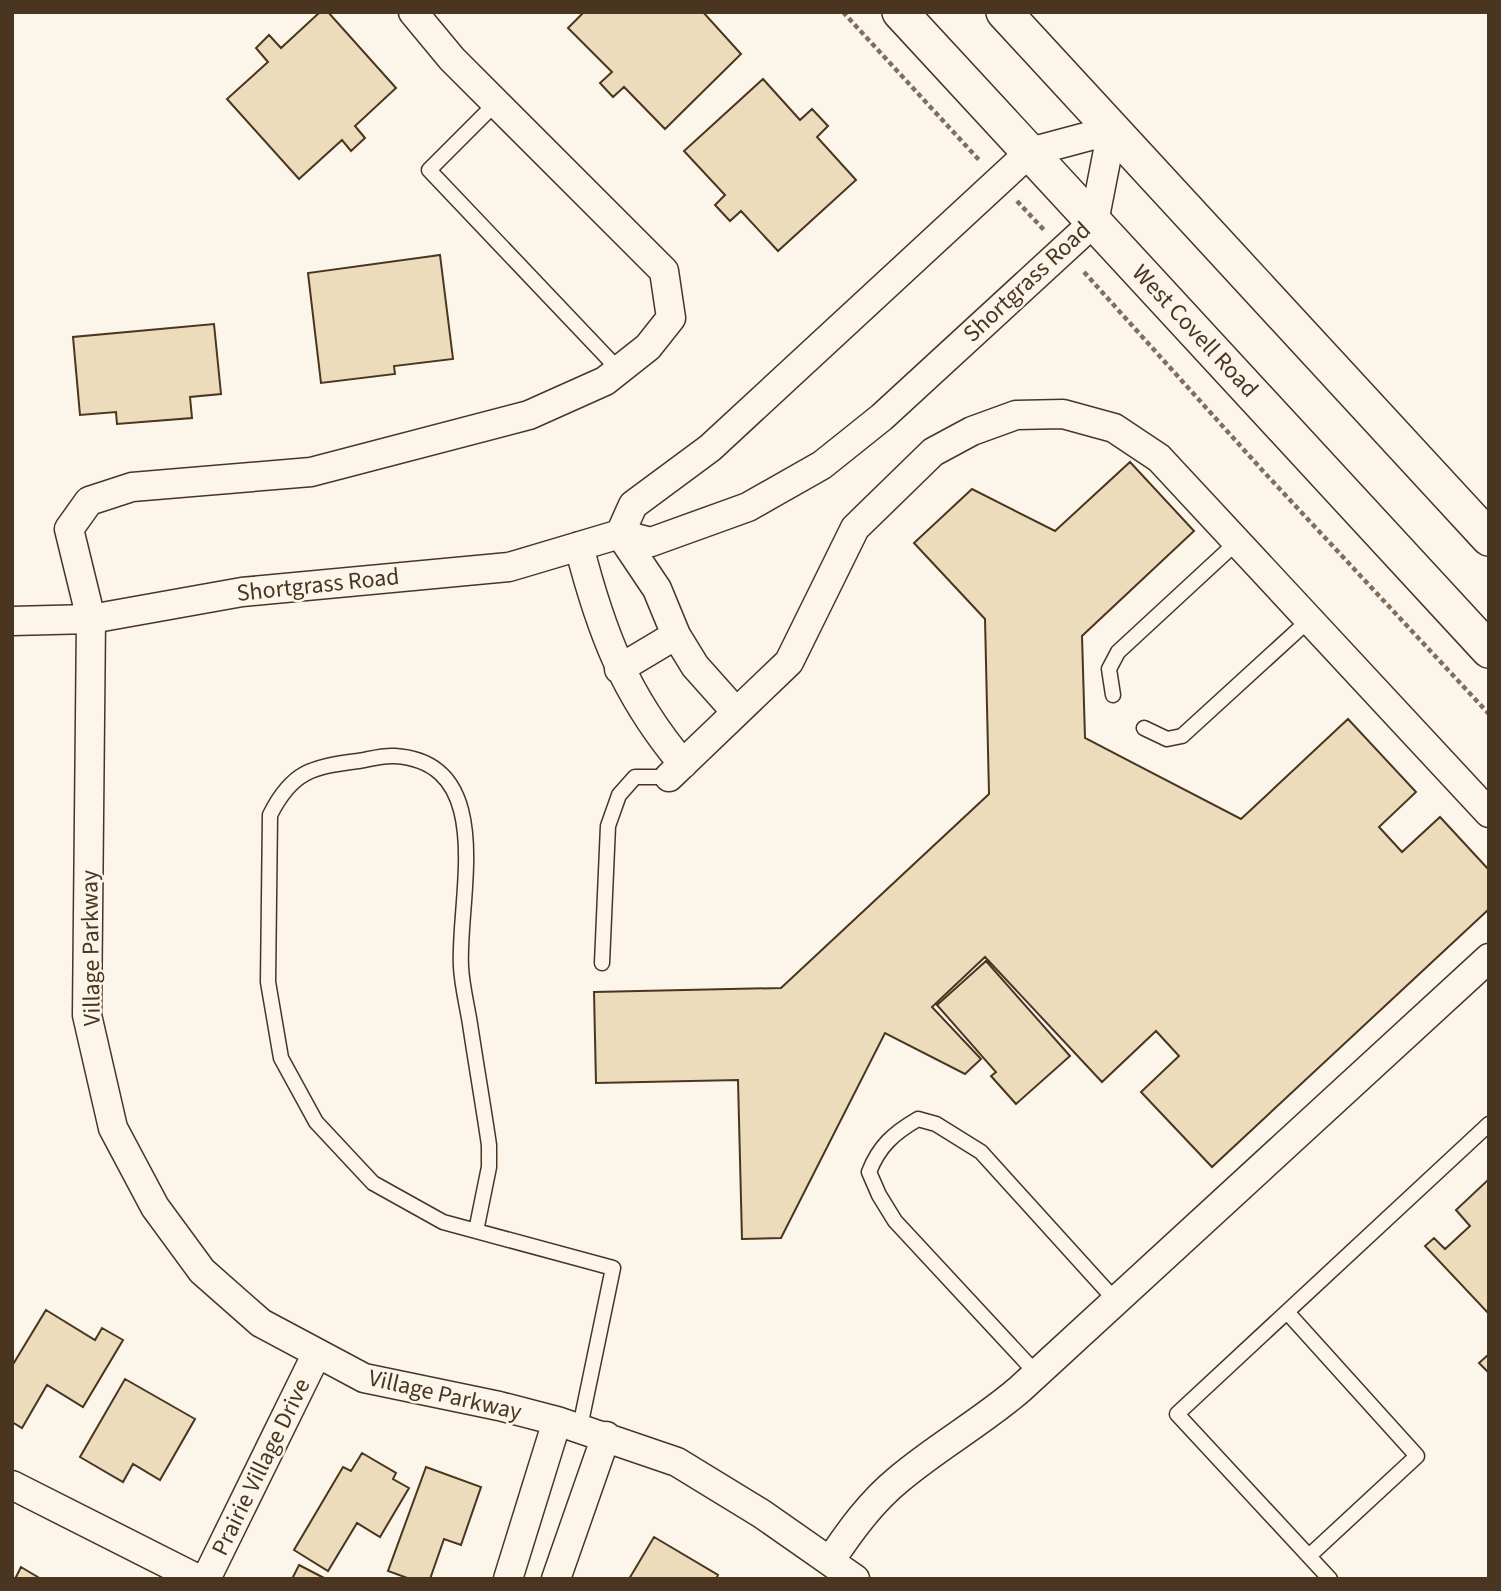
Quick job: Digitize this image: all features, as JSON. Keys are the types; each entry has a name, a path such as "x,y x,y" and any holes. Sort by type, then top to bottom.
{"street":[{"path":"413,12 452,59 496,103"},
{"name":"West Covell Road","path":"900,12 1489,650"},
{"path":"1004,12 1489,538"},
{"name":"Village Parkway","path":"496,103 664,271 671,318 648,347 605,381 529,415 311,472 132,487 89,500 69,529 90,619 87,1015 113,1128 155,1207 202,1271 261,1323 363,1378 499,1406 581,1428 677,1462 762,1514 855,1579"},
{"path":"736,712 695,666 676,635 657,589 620,534 633,505 710,447 1030,152 1112,130"},
{"name":"Shortgrass Road","path":"12,621 90,619 242,592 509,567 620,534 651,542 748,507 822,465 882,417 1094,222 1112,130"},
{"path":"579,546 598,617 620,669 676,770 789,662 855,528 933,452 972,431 1016,415 1063,414 1114,428 1159,457 1489,813"},
{"path":"620,669 676,635"},
{"path":"830,1561 856,1522 897,1480 942,1446 989,1416 1037,1374 1489,958"},
{"name":"Prairie Village Drive","path":"206,1579 316,1354"},
{"path":"581,1428 557,1575 511,1567 581,1428"},
{"path":"12,1485 198,1579"}],"lane":[{"path":"496,103 429,170 619,370"},
{"path":"1113,695 1110,669 1118,652 1237,542"},
{"path":"1144,728 1167,739 1182,736 1310,620"},
{"path":"476,1231 489,1167 489,1145 461,967 466,834 463,810 454,789 438,772 418,761 394,756 305,771 281,792 270,814 268,982 281,1058 316,1122 373,1183 443,1222 476,1231 613,1268 581,1428"},
{"path":"602,963 608,826 619,795 635,777 676,770"},
{"path":"1037,1374 895,1221 878,1195 869,1172 877,1152 896,1132 918,1119 936,1124 981,1152 1116,1301"},
{"path":"1331,1579 1177,1414 1489,1124"},
{"path":"1287,1312 1417,1457 1309,1556"}],"path":[{"path":"843,12 1489,715"}],"building":[{"path":"320,12 328,12 396,88 355,126 365,138 351,151 342,140 299,179 227,99 268,62 256,48 269,35 281,48"},
{"path":"584,12 703,12 741,54 665,129 624,87 613,97 600,83 612,72 568,28"},
{"path":"763,79 800,120 812,109 828,126 817,137 856,180 778,251 741,211 730,221 715,205 725,195 684,151"},
{"path":"440,255 453,359 394,366 395,374 321,383 308,273"},
{"path":"214,324 221,394 190,397 192,418 117,424 116,412 80,415 73,337"},
{"path":"1130,462 1194,531 1082,636 1085,738 1241,819 1348,719 1416,792 1379,827 1402,852 1440,817 1489,870 1489,909 1212,1167 1141,1092 1179,1056 1156,1031 1102,1082 985,957 932,1007 981,1059 965,1074 885,1033 781,1238 742,1239 738,1080 596,1083 594,992 781,988 989,794 985,619 914,543 972,489 1055,531"},
{"path":"986,961 1070,1056 1016,1104 991,1076 996,1072 937,1005"},
{"path":"1489,1179 1489,1314 1425,1246 1434,1238 1445,1249 1470,1226 1456,1210"},
{"path":"46,1310 95,1340 102,1328 123,1340 83,1407 47,1385 22,1428 12,1422 12,1366"},
{"path":"1489,1354 1489,1373 1479,1363"},
{"path":"125,1379 195,1419 160,1480 133,1464 123,1482 80,1457"},
{"path":"362,1453 396,1473 393,1479 409,1488 380,1537 357,1523 328,1571 294,1550 343,1467 351,1471"},
{"path":"426,1467 481,1487 461,1545 444,1539 430,1579 410,1579 388,1571"},
{"path":"654,1537 718,1575 716,1579 629,1579"},
{"path":"299,1565 326,1579 292,1579"},
{"path":"21,1567 41,1579 15,1579"}]}
